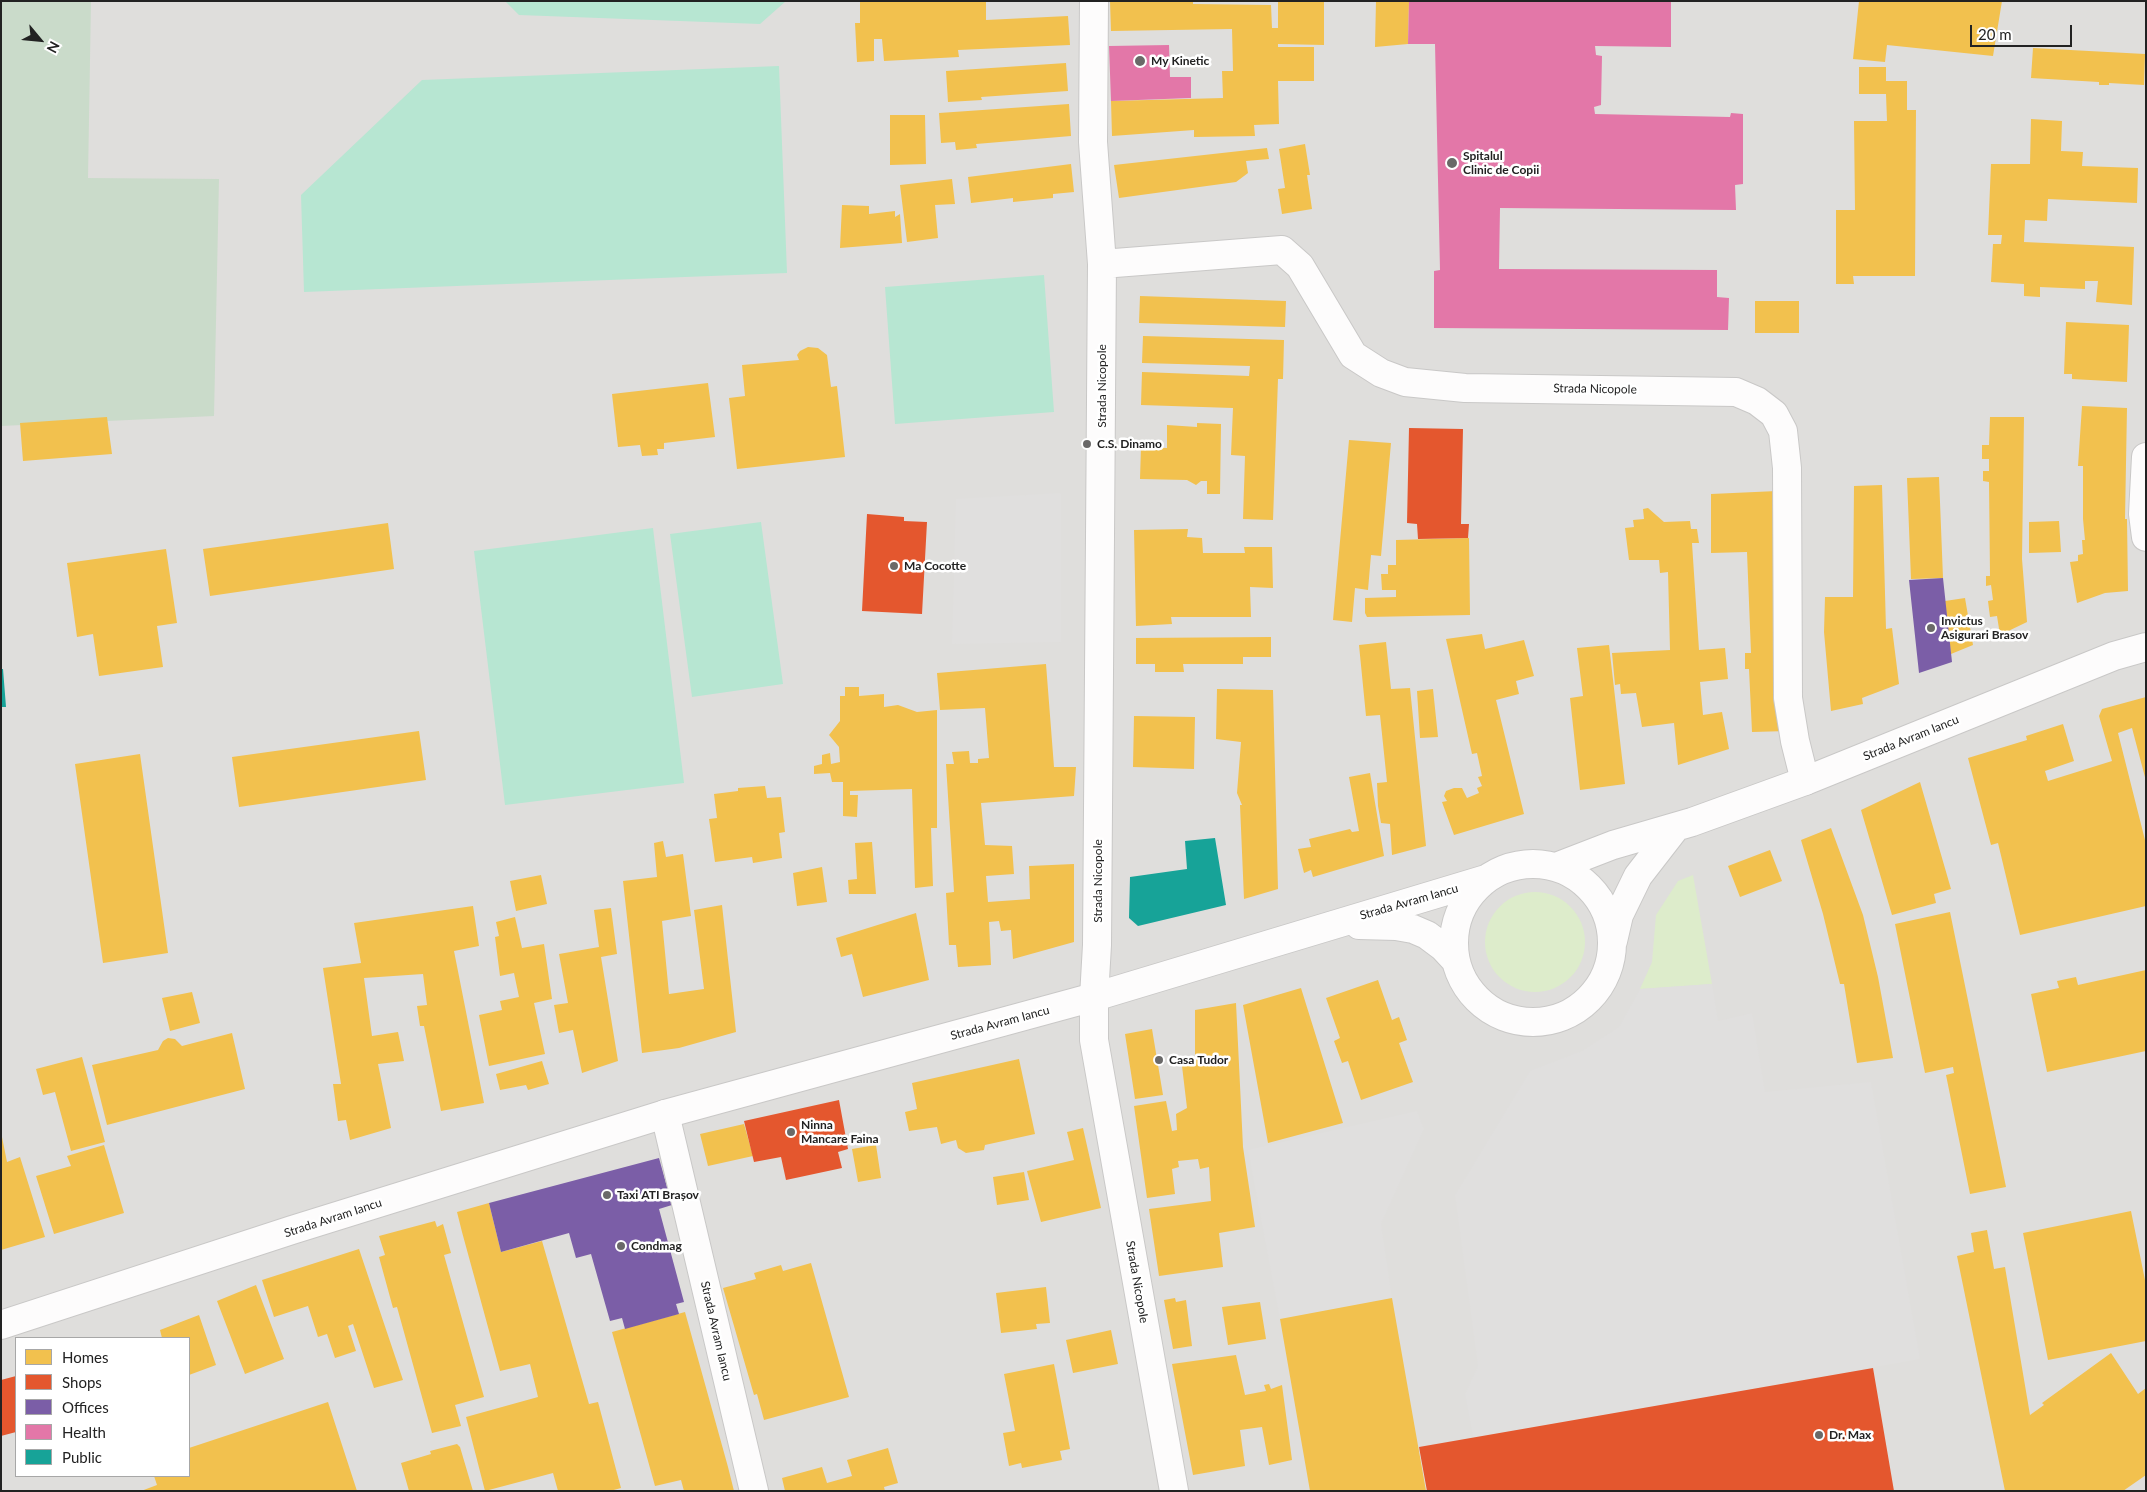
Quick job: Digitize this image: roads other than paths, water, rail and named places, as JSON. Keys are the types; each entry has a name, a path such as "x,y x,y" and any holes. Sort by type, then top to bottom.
{"street":[{"name":"Strada Nicopole","path":"1094,1 1093,142 1102,264 1098,945 1094,997 1094,1040 1174,1491"},
{"name":"Strada Nicopole","path":"1102,264 1282,250 1300,266 1353,355 1381,373 1405,382 1465,388 1736,392 1757,401 1774,414 1783,431 1787,468 1788,698 1795,741 1805,781"},
{"path":"2146,458 2143,514 2146,538"},
{"name":"Strada Avram Iancu","path":"1556,867 1613,845 1676,827 1805,781 2114,656 2146,648"},
{"path":"1613,942 1611,928 1601,901 1581,880 1556,867 1536,864 1515,866 1486,879 1468,898 1459,916 1454,935 1456,962 1468,989 1478,1001 1490,1010 1503,1017 1533,1023 1549,1021 1574,1011 1586,1004 1595,993 1608,969 1619,915 1638,876 1676,827"},
{"name":"Strada Avram Iancu","path":"1,1325 292,1230 665,1114 1094,997 1486,879"},
{"name":"Strada Avram Iancu","path":"1332,925 1396,926 1413,929 1443,947 1456,962"},
{"name":"Strada Avram Iancu","path":"665,1114 754,1491"}],"place":[{"name":"My Kinetic","path":"1140,61"},
{"name":"Spitalul Clinic de Copii","path":"1452,163"},
{"name":"C.S. Dinamo","path":"1087,444"},
{"name":"Ma Cocotte","path":"894,566"},
{"name":"Invictus Asigurari Brasov","path":"1931,628"},
{"name":"Casa Tudor","path":"1159,1060"},
{"name":"Ninna Mancare Faina","path":"791,1132"},
{"name":"Taxi ATI Brașov","path":"607,1195"},
{"name":"Condmag","path":"621,1246"},
{"name":"Dr. Max","path":"1819,1435"}]}
